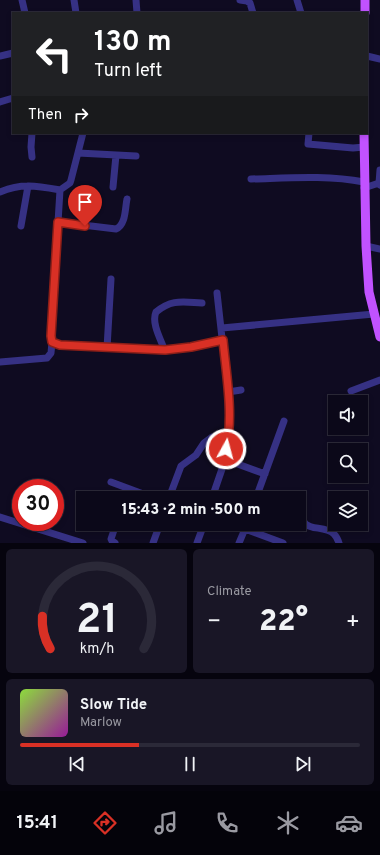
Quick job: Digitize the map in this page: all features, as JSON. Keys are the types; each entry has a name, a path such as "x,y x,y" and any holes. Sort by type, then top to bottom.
{"main road":[{"path":"365,0 365,12"},
{"path":"364,134 364,185 369,292 380,337"}],"street":[{"path":"22,0 25,12"},
{"path":"74,0 76,12"},
{"path":"136,0 137,12"},
{"path":"240,0 250,3 252,5 253,12"},
{"path":"297,0 301,12"},
{"path":"0,56 12,53"},
{"path":"368,56 380,59"},
{"path":"0,102 12,98"},
{"path":"32,134 32,156"},
{"path":"0,192 16,186 60,190 68,185 71,180 83,134"},
{"path":"309,134 308,144 353,148 364,147"},
{"path":"78,153 136,156"},
{"path":"113,187 116,155"},
{"path":"251,179 299,177 344,178 364,185 379,184 380,170"},
{"path":"21,226 28,186"},
{"path":"0,362 47,358 51,347 60,190"},
{"path":"58,222 116,229 119,228 123,222 127,199"},
{"path":"366,246 380,250"},
{"path":"107,348 111,279"},
{"path":"214,491 228,440 228,392 217,293"},
{"path":"165,350 156,326 154,315 156,312 168,303 202,303"},
{"path":"222,328 374,315"},
{"path":"51,347 60,345 165,350 191,347 223,340"},
{"path":"350,391 380,380"},
{"path":"228,392 241,390"},
{"path":"259,491 284,421"},
{"path":"171,491 179,469 196,455 204,443 212,437 228,440"},
{"path":"224,459 265,474"},
{"path":"111,482 135,491"},
{"path":"0,517 83,543"},
{"path":"306,524 313,528 331,532 335,535 339,543"},
{"path":"113,541 115,531"},
{"path":"153,543 157,531"},
{"path":"197,543 201,531"},
{"path":"239,543 244,531"},
{"path":"257,531 283,543"}],"route":[{"path":"85,226 58,222 51,336 52,342 60,345 179,350 223,340 229,405 228,440 226,449"}]}
